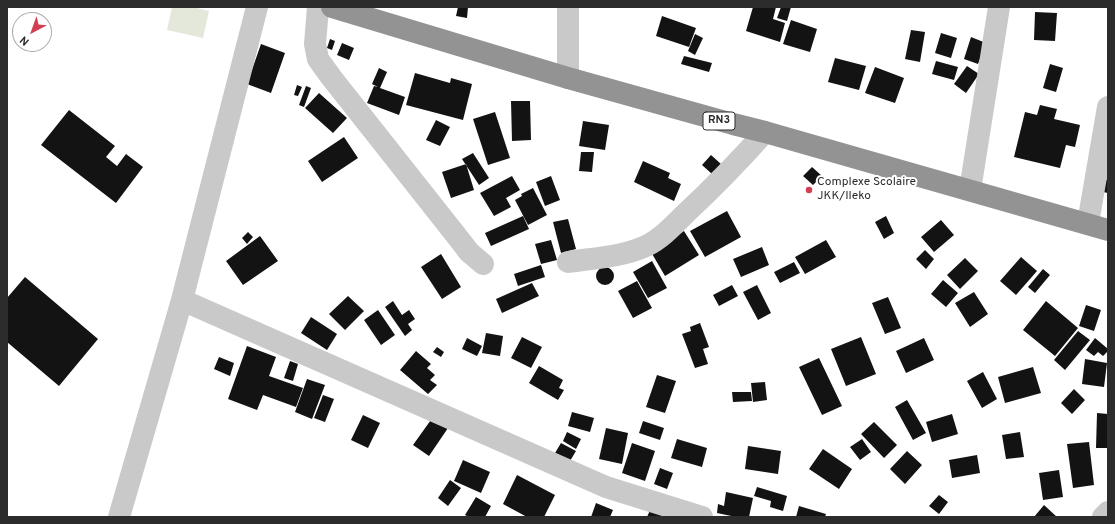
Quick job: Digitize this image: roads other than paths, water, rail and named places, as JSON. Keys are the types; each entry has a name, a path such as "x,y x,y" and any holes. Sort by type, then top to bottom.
{"highway":[{"name":"RN3","path":"332,7 379,14 568,78 765,132 1098,227"}],"street":[{"path":"119,517 182,300 258,7"},
{"path":"318,7 315,44 318,59 462,243 483,264"},
{"path":"568,7 568,78"},
{"path":"970,190 999,7"},
{"path":"1098,227 1108,107"},
{"path":"733,124 745,154"},
{"path":"568,262 625,253 647,246 666,232 745,154 765,132"},
{"path":"182,300 606,486 702,517"},
{"path":"1103,517 1108,512"}],"place":[{"name":"Complexe Scolaire JKK/Ileko","path":"809,190"}]}
